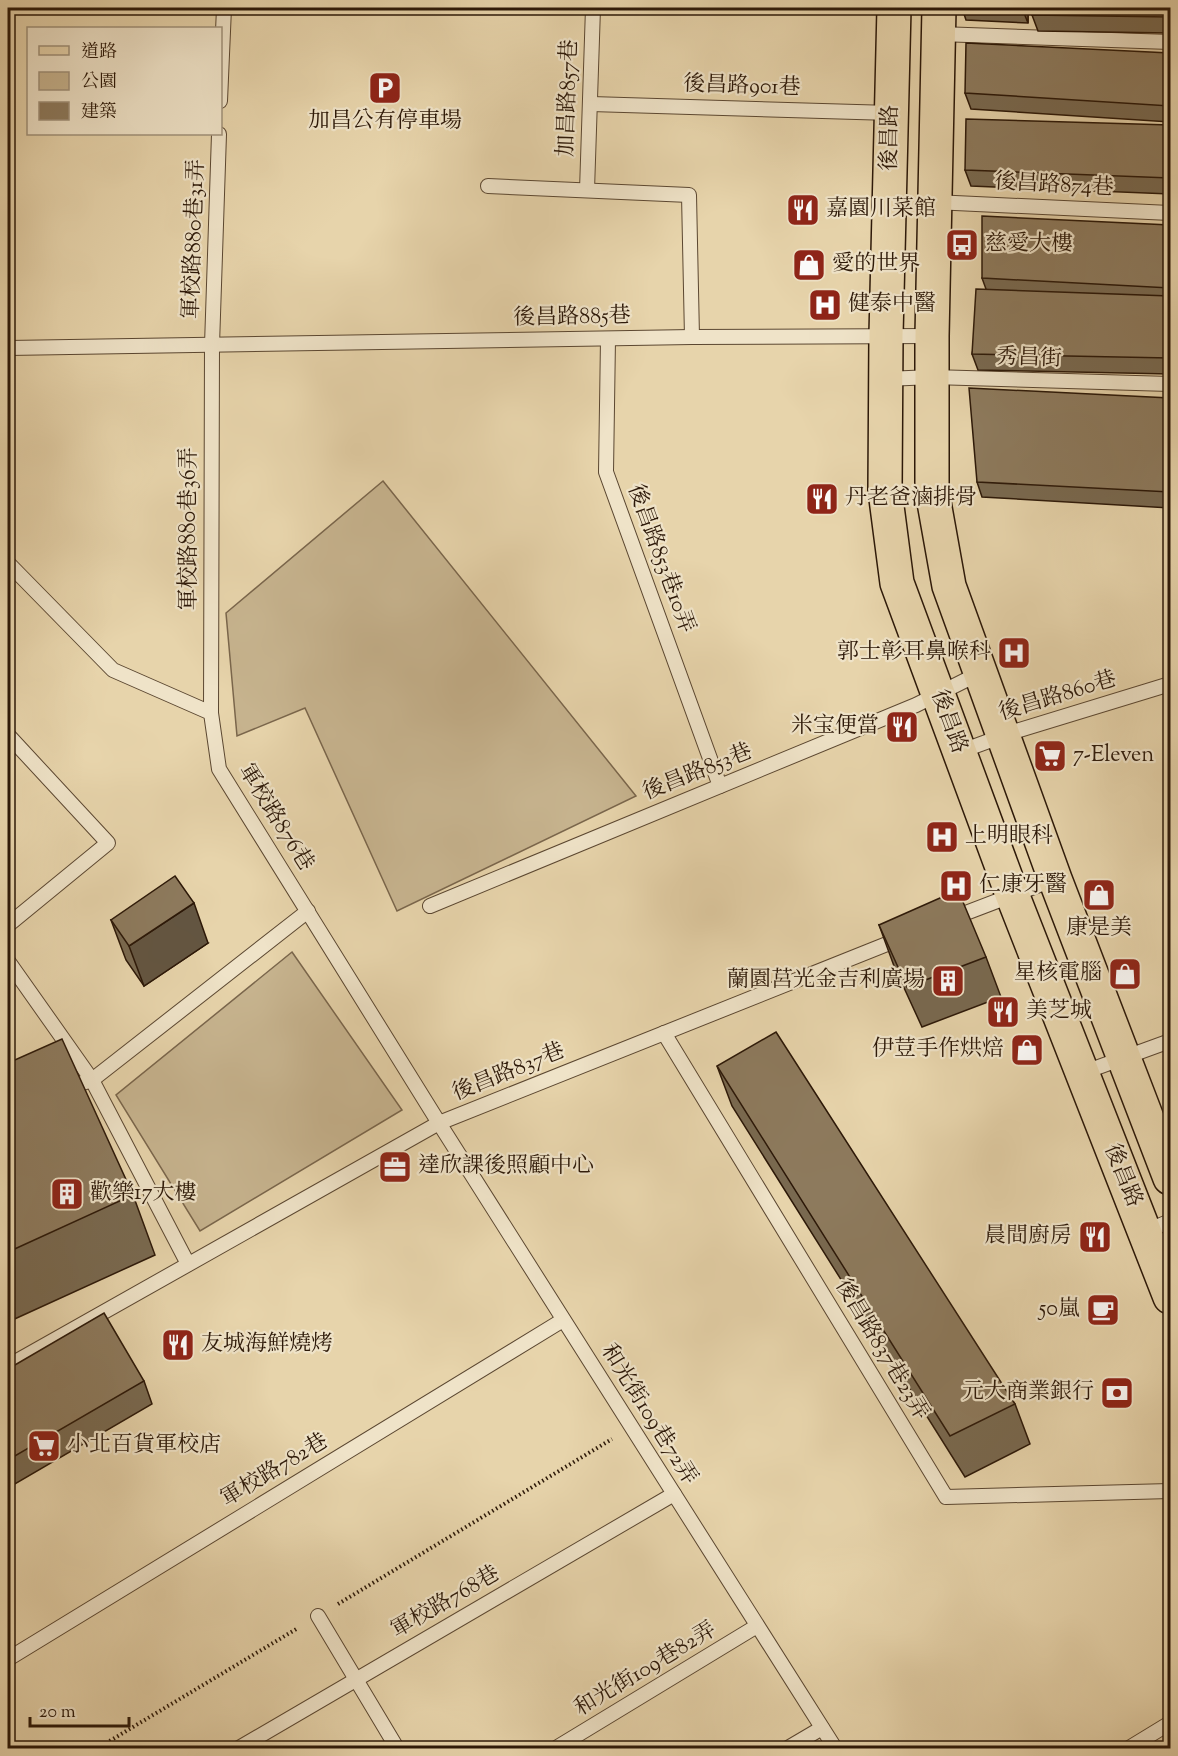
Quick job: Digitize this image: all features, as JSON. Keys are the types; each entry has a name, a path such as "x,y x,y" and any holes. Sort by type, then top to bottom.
{"main road":[{"name":"後昌路","path":"894,8 886,335 885,491 897,583 1012,894 1082,1073 1157,1227 1170,1298"},
{"name":"後昌路","path":"939,21 932,336 932,491 949,586 1054,879 1170,1178"}],"lane":[{"path":"222,54 224,8"},
{"name":"加昌路857巷","path":"586,190 593,8"},
{"path":"939,21 1170,42"},
{"name":"後昌路901巷","path":"591,104 891,113"},
{"name":"軍校路880巷31弄","path":"212,345 219,135"},
{"path":"488,186 689,195 692,338"},
{"name":"後昌路874巷","path":"934,202 1170,213"},
{"name":"後昌路885巷","path":"8,348 932,336"},
{"name":"後昌路853巷10弄","path":"608,339 606,472 720,786"},
{"name":"軍校路880巷36弄","path":"211,713 212,345"},
{"name":"秀昌街","path":"886,379 932,377 1170,384"},
{"path":"8,563 113,670 211,713"},
{"name":"後昌路853巷","path":"430,906 939,696 981,673"},
{"name":"後昌路860巷","path":"959,752 1170,684"},
{"name":"軍校路876巷","path":"211,713 219,769 439,1123"},
{"path":"8,735 108,843 8,925"},
{"path":"934,926 1054,879"},
{"path":"50,1094 92,1080 308,911"},
{"name":"後昌路837巷","path":"8,1366 439,1123 912,934"},
{"path":"8,961 92,1080 189,1264"},
{"name":"後昌路837巷23弄","path":"664,1033 946,1497 1170,1491"},
{"path":"1082,1073 1170,1041"},
{"name":"和光街109巷72弄","path":"439,1123 835,1749"},
{"name":"軍校路782巷","path":"8,1659 563,1320"},
{"name":"軍校路768巷","path":"239,1749 674,1494"},
{"path":"318,1616 398,1749"},
{"name":"和光街109巷82弄","path":"556,1749 757,1626"},
{"path":"1129,1749 1170,1722"},
{"path":"788,1749 822,1728"}],"path":[{"path":"98,1749 631,1427"}],"green space":[{"path":"383,481 636,796 397,911 305,708 237,736 226,613"},
{"path":"292,952 402,1110 200,1231 116,1095"}],"building":[{"path":"1033,8 1170,8 1170,17 1032,15"},
{"path":"966,43 1170,53 1170,106 965,93"},
{"path":"966,119 1170,125 1170,178 965,170"},
{"path":"982,216 1170,225 1170,288 982,278"},
{"path":"976,289 1170,296 1170,358 972,354"},
{"path":"969,388 1170,398 1170,492 977,482"},
{"path":"175,876 194,903 129,946 111,920"},
{"path":"958,890 986,957 907,987 879,925"},
{"path":"776,1032 1015,1404 950,1436 717,1066"},
{"path":"62,1039 133,1195 8,1252 8,1063"},
{"name":"小北百貨軍校店","path":"104,1313 144,1381 8,1460 8,1369"}],"place":[{"name":"加昌公有停車場","path":"385,88"},
{"name":"嘉園川菜館","path":"803,210"},
{"name":"慈愛大樓","path":"962,245"},
{"name":"愛的世界","path":"809,265"},
{"name":"健泰中醫","path":"825,305"},
{"name":"丹老爸滷排骨","path":"822,499"},
{"name":"郭士彰耳鼻喉科","path":"1014,653"},
{"name":"米宝便當","path":"902,727"},
{"name":"7-Eleven","path":"1050,756"},
{"name":"上明眼科","path":"942,837"},
{"name":"仁康牙醫","path":"956,886"},
{"name":"康是美","path":"1099,895"},
{"name":"星核電腦","path":"1125,974"},
{"name":"蘭園莒光金吉利廣場","path":"948,981"},
{"name":"美芝城","path":"1003,1012"},
{"name":"伊荳手作烘焙","path":"1027,1050"},
{"name":"達欣課後照顧中心","path":"395,1167"},
{"name":"歡樂17大樓","path":"67,1194"},
{"name":"晨間廚房","path":"1095,1237"},
{"name":"50嵐","path":"1103,1310"},
{"name":"友城海鮮燒烤","path":"178,1345"},
{"name":"元大商業銀行","path":"1117,1393"},
{"name":"小北百貨軍校店","path":"44,1446"}]}
